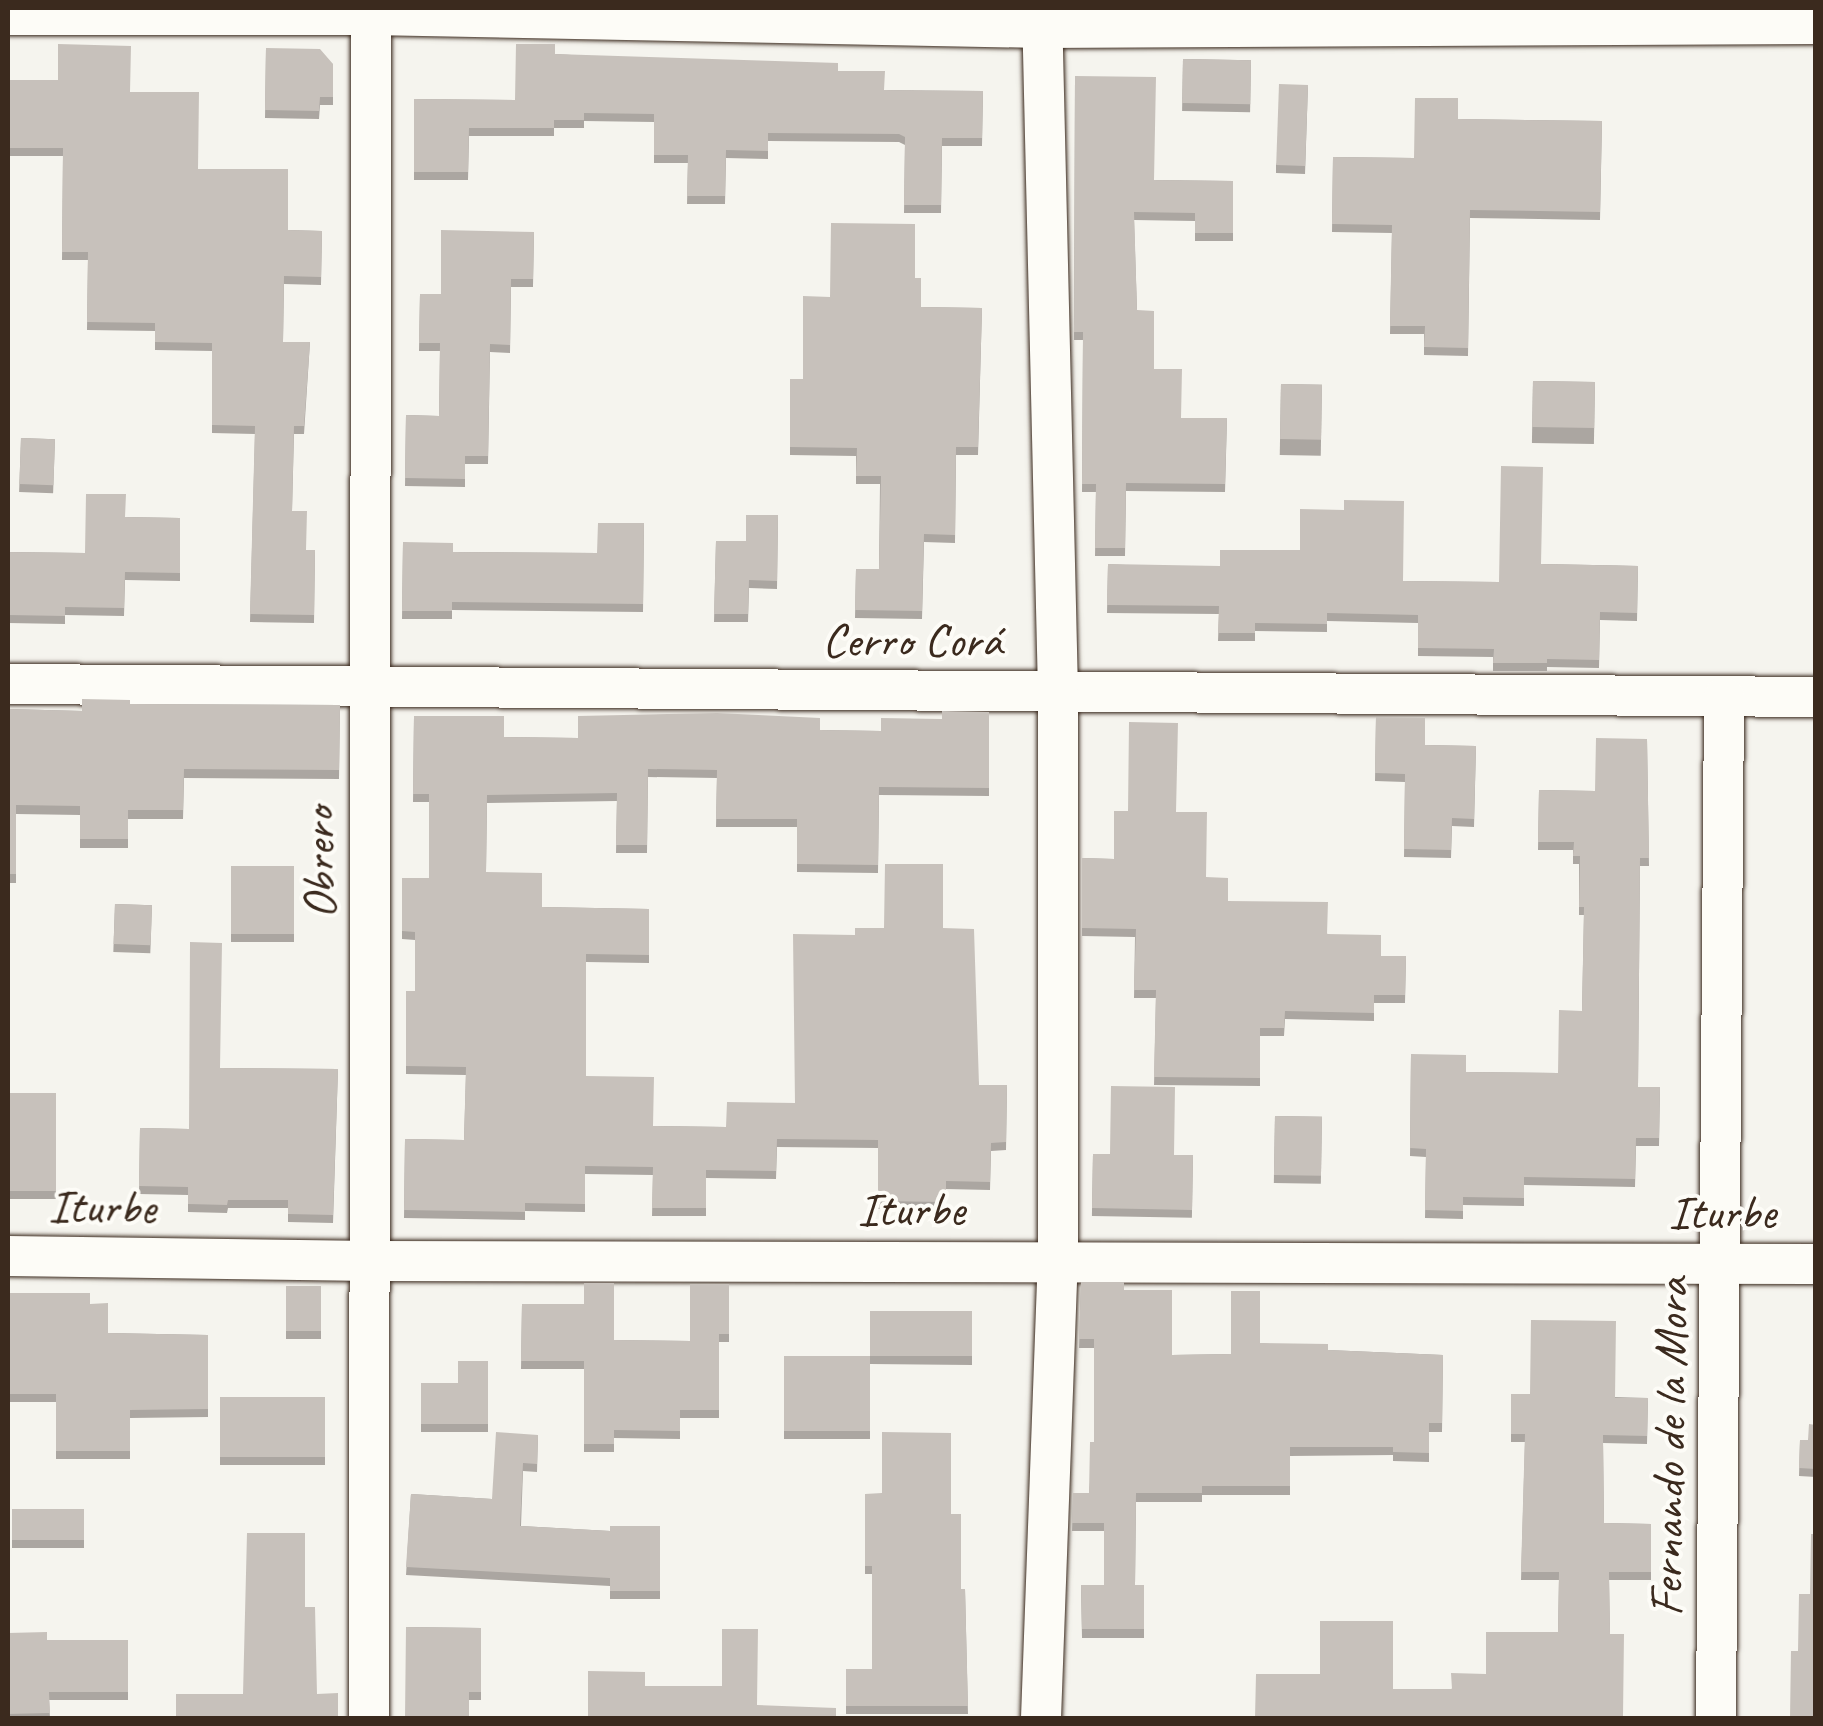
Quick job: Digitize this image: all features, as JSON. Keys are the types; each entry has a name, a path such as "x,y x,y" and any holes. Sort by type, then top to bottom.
{"street":[{"path":"8,15 371,12 1042,18 1747,16 1816,24"},
{"name":"Obrero","path":"369,1718 372,1262 367,690 371,12"},
{"path":"1041,1718 1058,1260 1058,692 1042,18"},
{"name":"Cerro Corá","path":"8,684 367,690 1816,697"},
{"name":"Fernando de la Mora","path":"1716,1718 1724,697"},
{"name":"Iturbe","path":"8,1256 372,1262 1816,1264"}],"building":[{"path":"58,44 131,46 130,92 199,92 198,169 288,169 288,230 322,231 321,277 284,276 283,342 310,342 304,426 294,426 292,511 307,511 306,550 315,550 314,615 250,614 255,426 212,425 212,343 155,342 155,323 87,322 88,252 62,252 63,148 8,148 8,80 58,80"},
{"path":"516,44 555,44 555,54 838,63 838,71 885,71 884,90 983,91 982,138 942,138 941,205 904,205 905,137 899,134 768,133 768,151 726,150 725,196 687,196 688,155 654,155 654,114 584,113 584,120 554,120 554,128 469,128 468,172 414,172 414,99 515,100"},
{"path":"266,48 320,49 333,64 333,97 320,97 319,111 265,110"},
{"path":"1183,59 1251,60 1250,104 1182,103"},
{"path":"1075,76 1156,77 1154,180 1233,181 1233,233 1195,233 1195,213 1134,212 1137,310 1154,311 1154,369 1182,369 1181,418 1227,418 1225,484 1126,483 1125,548 1095,548 1096,484 1082,484 1083,332 1074,332"},
{"path":"1279,84 1308,85 1305,166 1276,165"},
{"path":"1415,98 1458,98 1458,119 1602,121 1600,212 1470,210 1468,348 1424,347 1425,326 1390,326 1392,225 1332,224 1333,157 1414,158"},
{"path":"831,223 915,224 915,278 921,278 921,307 982,308 978,447 956,447 955,535 924,534 922,611 855,610 856,569 879,569 881,476 856,476 857,448 790,447 790,379 803,379 803,296 830,297"},
{"path":"441,230 534,232 533,279 511,279 510,345 490,344 488,456 465,456 465,479 405,478 406,415 439,416 440,343 419,343 420,294 441,294"},
{"path":"1533,381 1595,382 1594,428 1532,427"},
{"path":"1281,384 1322,385 1321,440 1280,439"},
{"path":"21,438 55,439 53,485 19,484"},
{"path":"1501,466 1543,467 1541,564 1638,566 1637,613 1600,612 1599,660 1493,663 1494,649 1418,648 1418,615 1327,613 1327,624 1255,623 1255,633 1218,633 1219,606 1107,605 1108,564 1220,566 1220,550 1300,550 1300,509 1344,510 1344,500 1404,501 1403,581 1499,582"},
{"path":"86,494 126,494 125,517 180,518 180,573 125,572 124,608 65,607 65,616 8,615 8,552 85,553"},
{"path":"746,515 778,515 777,581 749,580 748,614 714,614 716,541 746,541"},
{"path":"598,523 644,523 643,604 452,602 452,611 402,611 403,542 453,543 453,552 597,553"},
{"path":"82,699 130,700 130,704 340,705 339,770 184,769 183,810 128,810 128,839 80,839 80,806 16,805 16,874 8,874 8,709 82,711"},
{"path":"942,711 989,712 989,788 879,787 878,865 797,864 797,819 716,819 717,770 648,769 647,845 616,845 617,793 487,795 486,872 542,873 542,907 649,909 649,955 586,954 586,1076 654,1077 653,1126 726,1127 727,1102 795,1103 793,934 855,935 855,928 884,928 885,864 943,864 943,928 974,929 979,1085 1007,1085 1006,1142 991,1143 990,1182 946,1181 946,1202 878,1201 878,1140 777,1139 776,1171 706,1170 706,1208 652,1208 653,1167 585,1166 585,1204 525,1203 525,1212 404,1210 405,1139 464,1140 466,1067 406,1066 406,991 415,991 415,932 402,931 402,878 429,878 429,794 413,794 414,716 504,716 504,737 578,738 578,716 717,713 820,718 820,730 881,731 881,718 942,719"},
{"path":"1376,717 1425,718 1425,745 1476,746 1474,819 1452,818 1451,850 1404,849 1405,774 1375,773"},
{"path":"1129,722 1178,723 1176,812 1207,812 1206,877 1228,878 1228,901 1328,902 1327,934 1381,935 1381,956 1406,956 1405,995 1374,995 1374,1013 1285,1011 1284,1028 1260,1028 1260,1078 1154,1077 1156,990 1134,990 1136,929 1082,928 1082,858 1114,859 1114,811 1128,811"},
{"path":"1596,738 1647,739 1649,858 1640,858 1638,1087 1660,1087 1659,1138 1636,1138 1635,1179 1524,1177 1524,1198 1463,1197 1463,1211 1425,1210 1426,1149 1410,1148 1411,1054 1466,1055 1466,1072 1558,1073 1559,1010 1582,1011 1584,907 1579,907 1580,856 1573,856 1574,842 1538,842 1539,790 1595,791"},
{"path":"231,866 294,866 294,934 231,934"},
{"path":"115,904 152,905 151,945 114,944"},
{"path":"190,942 222,943 220,1068 338,1069 333,1215 288,1214 288,1200 188,1204 188,1187 139,1186 140,1128 189,1129"},
{"path":"1111,1086 1175,1087 1174,1155 1193,1155 1192,1210 1092,1208 1093,1154 1110,1154"},
{"path":"10,1093 56,1093 56,1191 10,1191"},
{"path":"1275,1116 1322,1117 1321,1176 1274,1175"},
{"path":"1081,1282 1124,1282 1124,1290 1172,1290 1172,1355 1231,1354 1231,1291 1260,1291 1260,1343 1328,1344 1328,1350 1443,1355 1442,1423 1429,1423 1429,1453 1393,1452 1393,1447 1290,1447 1290,1486 1202,1486 1202,1493 1136,1493 1135,1585 1144,1585 1144,1629 1082,1629 1081,1585 1104,1585 1104,1523 1072,1523 1073,1493 1089,1493 1090,1442 1094,1442 1094,1339 1079,1339"},
{"path":"584,1283 614,1283 614,1340 690,1341 690,1284 729,1284 729,1334 719,1334 719,1410 680,1410 680,1431 614,1430 614,1444 584,1444 584,1361 521,1361 522,1304 584,1304"},
{"path":"286,1286 321,1286 321,1331 286,1331"},
{"path":"8,1293 90,1293 90,1304 108,1303 108,1333 208,1335 208,1409 130,1410 130,1451 56,1451 56,1394 8,1394"},
{"path":"870,1311 972,1311 972,1356 870,1356"},
{"path":"1531,1320 1616,1321 1615,1398 1648,1398 1647,1436 1603,1435 1604,1523 1651,1524 1651,1572 1609,1572 1610,1634 1624,1634 1623,1716 1636,1718 1255,1718 1256,1674 1320,1674 1320,1621 1393,1621 1393,1689 1452,1689 1451,1673 1486,1674 1486,1632 1558,1632 1559,1572 1521,1572 1525,1434 1511,1434 1511,1394 1530,1394"},
{"path":"784,1356 870,1356 870,1431 784,1431"},
{"path":"458,1361 488,1361 488,1424 421,1424 421,1383 458,1383"},
{"path":"220,1397 325,1397 325,1457 220,1457"},
{"path":"1809,1424 1816,1425 1816,1469 1799,1468 1800,1440 1808,1440"},
{"path":"496,1432 538,1435 537,1464 523,1463 520,1526 610,1531 610,1526 660,1526 660,1591 610,1591 610,1578 406,1567 411,1494 492,1499"},
{"path":"882,1432 951,1433 951,1514 961,1514 968,1706 846,1706 846,1669 872,1669 872,1566 865,1566 865,1494 882,1493"},
{"path":"12,1509 84,1509 84,1540 12,1540"},
{"path":"247,1533 305,1533 305,1607 315,1607 317,1694 338,1693 338,1718 176,1718 176,1694 243,1694"},
{"path":"1811,1534 1816,1534 1816,1718 1790,1718 1791,1651 1798,1651 1799,1594 1810,1594"},
{"path":"406,1627 481,1628 481,1692 469,1692 469,1718 405,1718"},
{"path":"722,1629 758,1629 757,1705 836,1708 836,1718 588,1718 588,1671 645,1672 645,1686 722,1686"},
{"path":"47,1632 47,1640 128,1640 128,1692 49,1692 50,1713 8,1714 8,1633"},
{"path":"1101,1717 1172,1718 1101,1718"}]}
